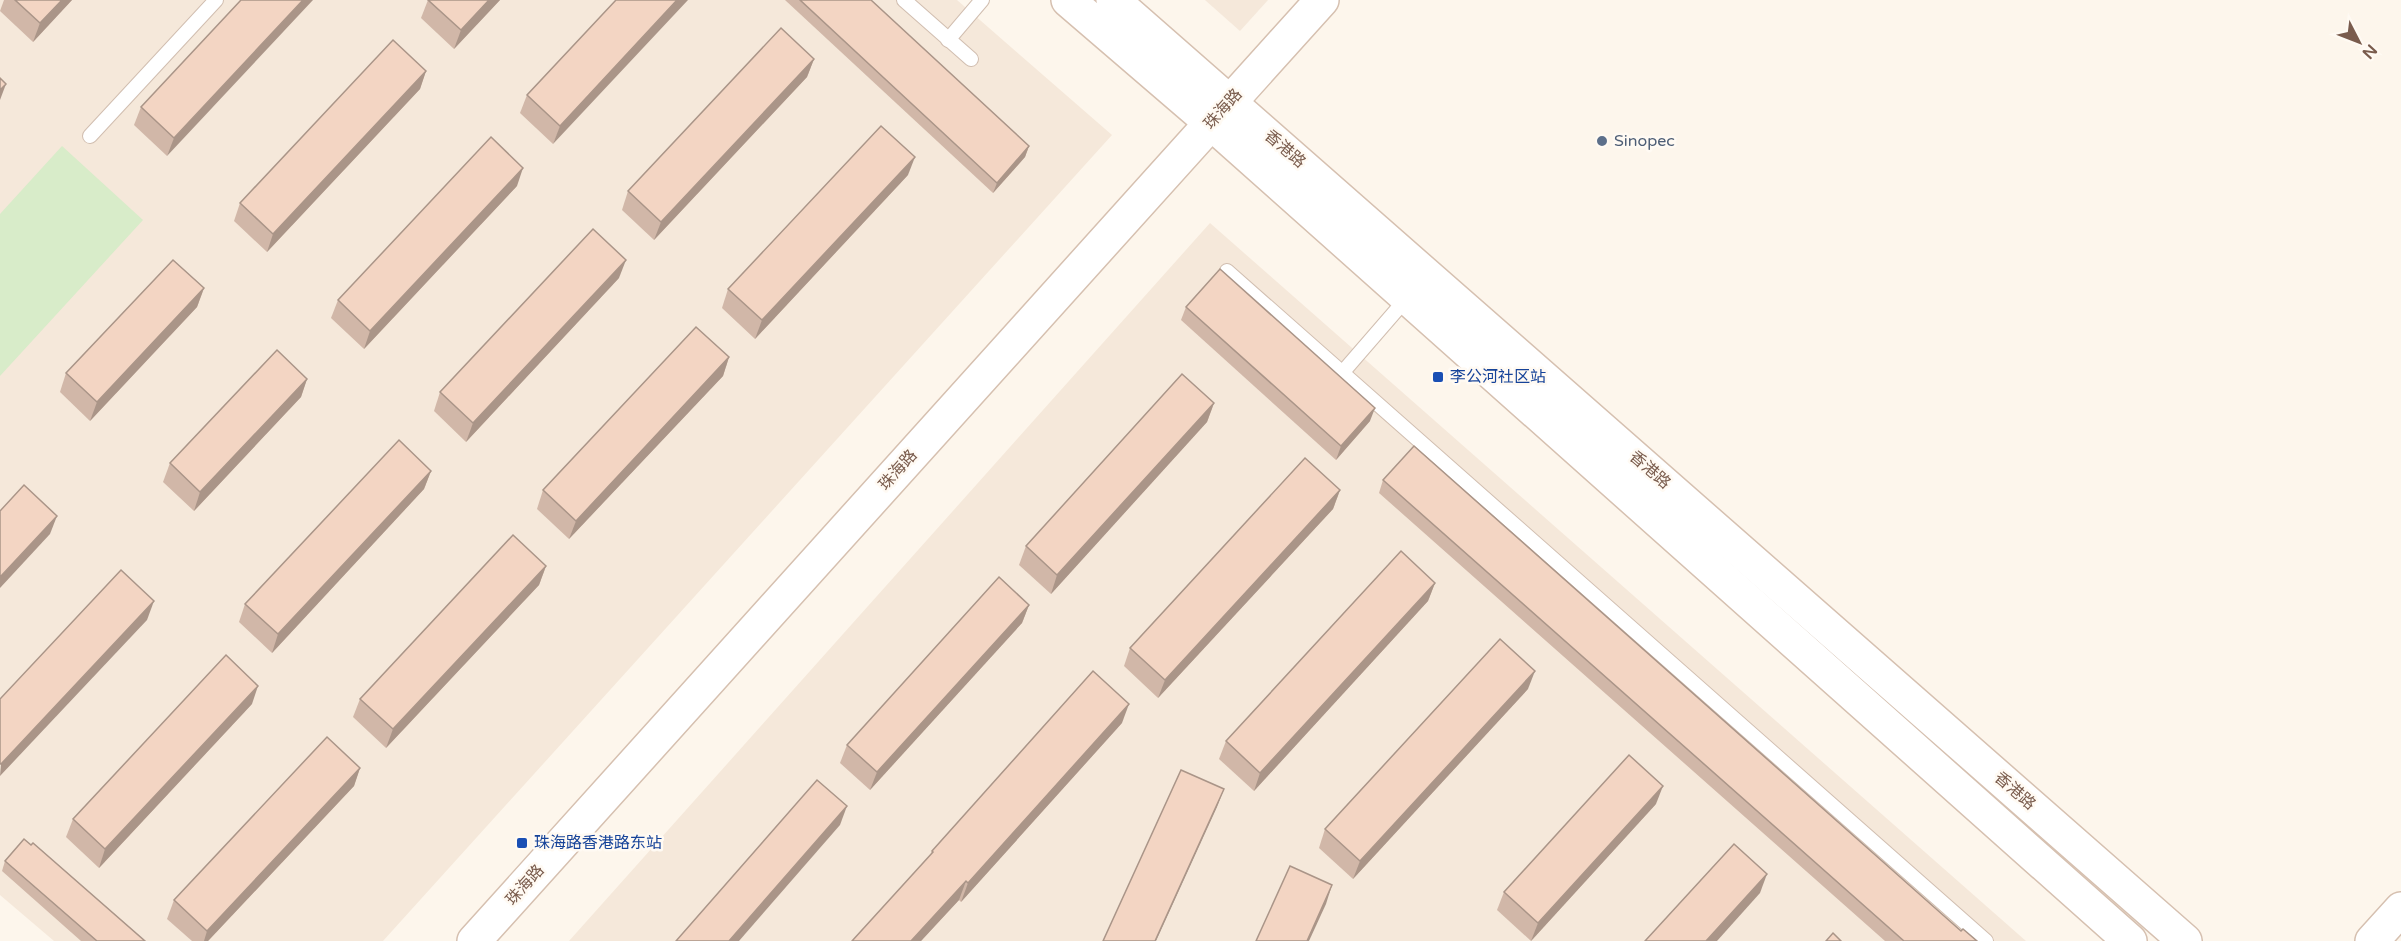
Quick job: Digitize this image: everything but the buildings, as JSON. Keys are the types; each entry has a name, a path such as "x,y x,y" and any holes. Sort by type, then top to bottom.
{"main road":[{"name":"香港路","path":"1068,0 1220,112 2185,941"},
{"name":"香港路","path":"1113,0 1220,112 1407,298 2130,941"},
{"name":"珠海路","path":"474,941 1322,0"},
{"path":"2372,941 2401,909"}],"lane":[{"path":"90,136 216,0"},
{"path":"904,0 970,59"},
{"path":"948,40 982,0"},
{"path":"1227,271 1986,941"},
{"path":"1342,373 1407,298"}],"shaded area":[{"path":"0,0 957,0 1112,135 383,941 54,941 0,895"},
{"path":"1205,0 1268,0 1240,31"},
{"path":"1210,223 2026,941 569,941"}],"green space":[{"path":"62,146 143,220 0,376 0,214"}],"place":[{"name":"Sinopec","path":"1602,141"},
{"name":"李公河社区站","path":"1438,377"},
{"name":"珠海路香港路东站","path":"522,843"}]}
